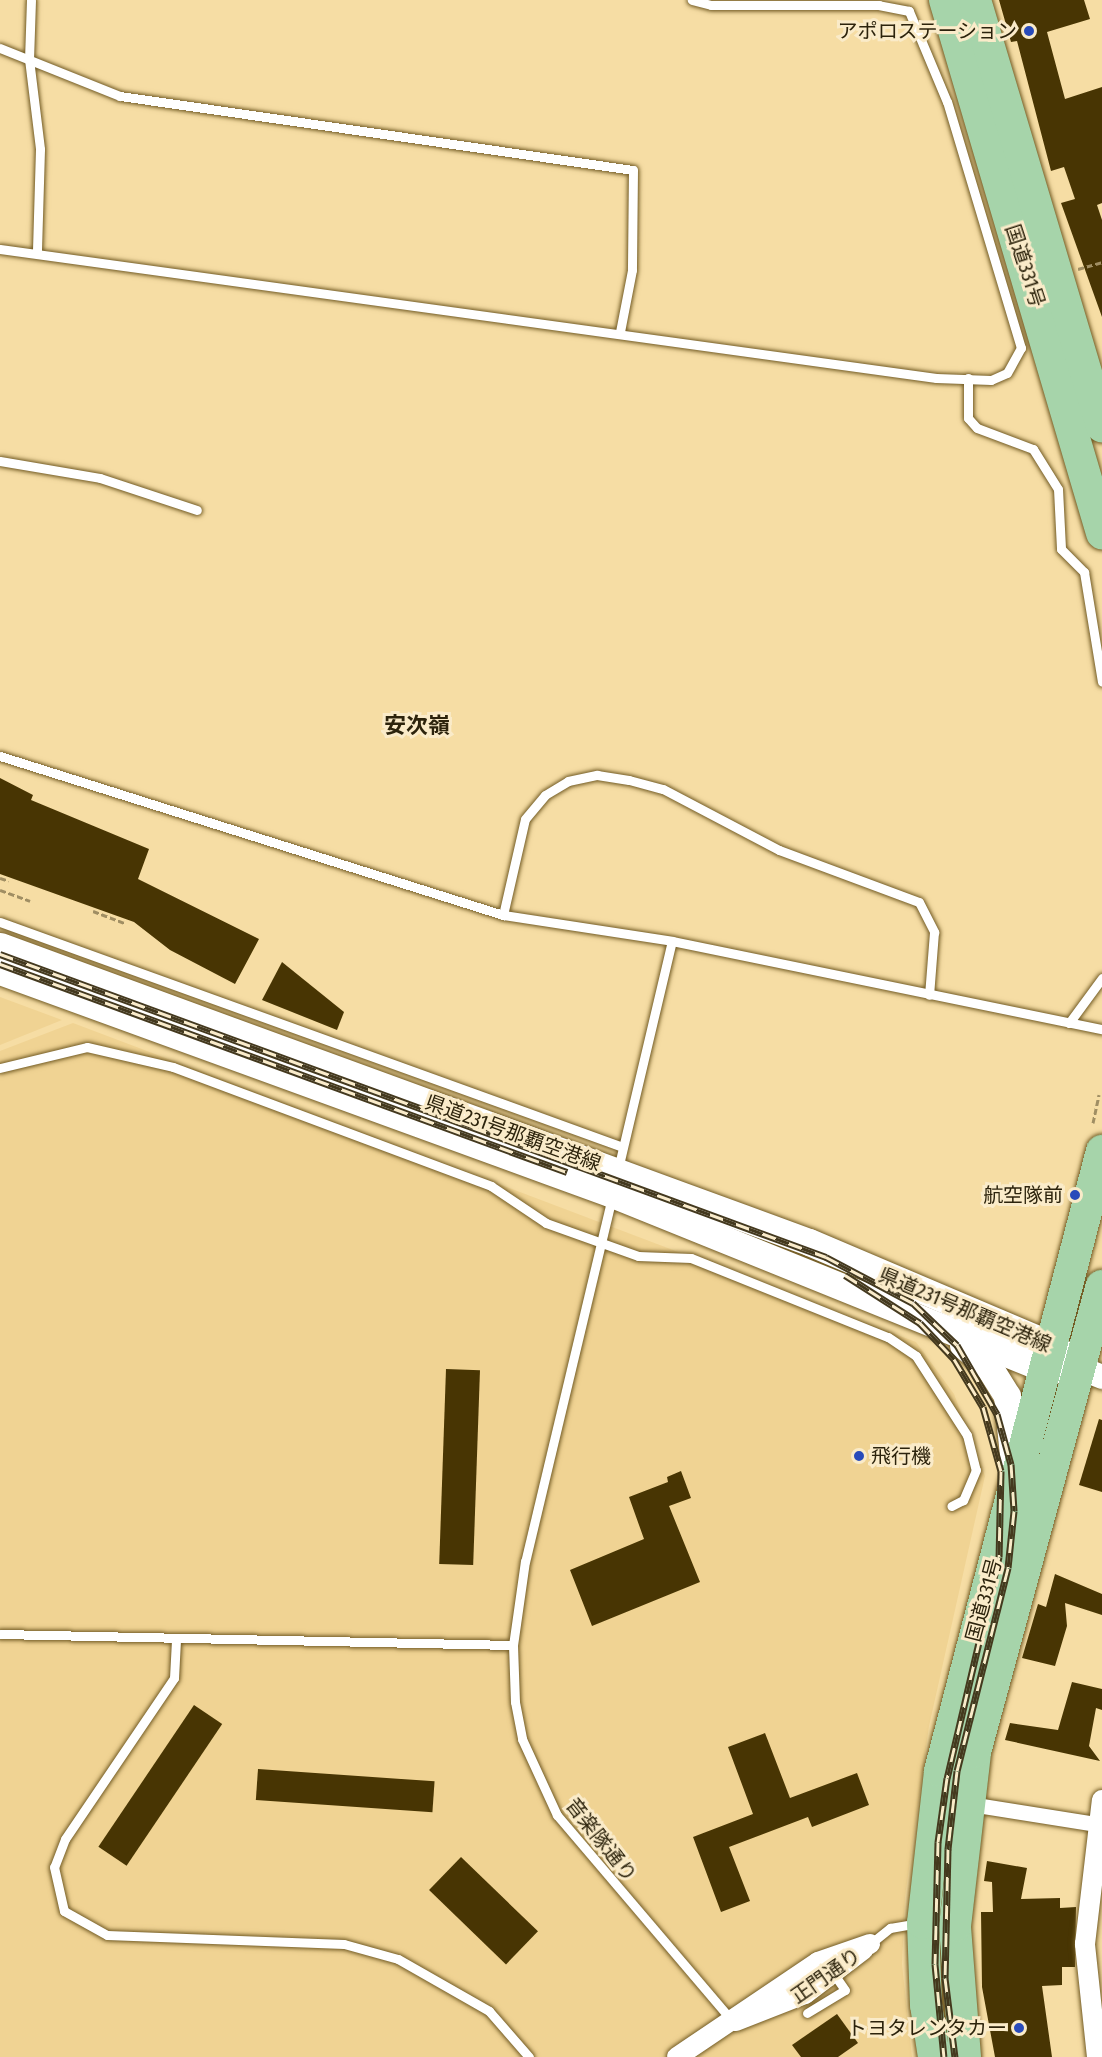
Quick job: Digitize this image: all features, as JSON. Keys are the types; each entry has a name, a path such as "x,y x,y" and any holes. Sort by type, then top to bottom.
{"highway":[{"name":"国道331号","path":"945,0 1102,533"},
{"name":"国道331号","path":"975,0 1102,426"},
{"name":"国道331号","path":"934,2057 926,2005 923,1923 940,1771 1051,1358 1098,1137"},
{"name":"国道331号","path":"964,2057 955,1926 975,1752 1091,1373 1102,1286"},
{"path":"923,1923 955,1926"}],"main road":[{"name":"県道231号那覇空港線","path":"0,946 809,1242 1051,1358"},
{"name":"県道231号那覇空港線","path":"0,972 618,1171 934,1325 1051,1358 1091,1373"},
{"path":"934,1325 980,1358 1003,1387 1012,1421 1017,1481"}],"street":[{"path":"1097,2057 1085,1944 1102,1800"},
{"path":"982,1806 1099,1825"},
{"name":"正門通り","path":"733,2022 765,2014 834,1974 870,1944"},
{"name":"正門通り","path":"677,2057 733,2022 756,2001 818,1962 870,1944"}],"lane":[{"path":"31,0 29,59 40,149 37,252"},
{"path":"0,249 37,252 968,378 992,380 1007,373 1020,348 947,102 909,11 879,5 711,5 692,0"},
{"path":"0,48 120,96 633,170 632,270 620,332"},
{"path":"968,378 968,418 977,428 1033,449 1058,489 1061,549 1084,572 1102,682"},
{"path":"0,461 100,478 197,510"},
{"path":"0,756 503,915 672,941 1102,1029"},
{"path":"503,915 525,819 545,795 568,781 597,775 629,780 663,789 779,850 919,902 934,932 929,995"},
{"path":"0,922 618,1171"},
{"name":"音楽隊通り","path":"672,941 525,1561 513,1645 522,1739 557,1815 733,2022"},
{"path":"1069,1023 1102,978"},
{"path":"0,1068 55,1051 87,1047 125,1052 491,1186 546,1223 638,1256 691,1258 888,1337 916,1356 955,1409 976,1470 963,1500 951,1506"},
{"path":"0,1634 176,1640 513,1645"},
{"path":"176,1640 174,1678 65,1839 54,1868 64,1911 107,1935 344,1944 398,1959 489,2011 529,2057"},
{"path":"870,1944 890,1928 923,1923"},
{"path":"807,2013 845,1990 834,1974"}],"path":[{"path":"1076,270 1102,262"},
{"path":"0,878 9,881"},
{"path":"0,890 30,901"},
{"path":"93,911 125,923"},
{"path":"1098,1137 1099,1095"}],"shaded area":[{"path":"0,997 62,1020 0,1045"},
{"path":"73,1023 916,1342 954,1394 985,1476 929,1726 905,1897 902,1964 912,2057 0,2057 0,1051"}],"building":[{"path":"999,0 1084,0 1090,19 1047,32 1065,99 1102,87 1102,203 1097,205 1102,220 1102,317 1061,203 1075,199 1064,167 1051,171 1017,41 1011,42"},
{"path":"0,778 33,795 31,800 149,849 138,879 259,939 235,984 170,950 134,922 0,874"},
{"path":"282,962 344,1012 337,1030 262,1000"},
{"path":"446,1369 480,1370 473,1565 439,1564"},
{"path":"1099,1419 1102,1420 1102,1492 1079,1485"},
{"path":"681,1471 691,1498 669,1506 700,1582 592,1626 570,1570 644,1539 629,1497 668,1482 667,1477"},
{"path":"1055,1574 1102,1594 1102,1615 1065,1603 1067,1626 1055,1666 1022,1658 1038,1604 1046,1607"},
{"path":"1072,1682 1102,1689 1102,1710 1096,1708 1089,1746 1100,1761 1005,1740 1010,1723 1058,1730"},
{"path":"194,1705 222,1724 127,1866 98,1847"},
{"path":"765,1733 790,1798 857,1773 869,1805 812,1827 808,1817 729,1847 750,1901 721,1912 693,1837 753,1814 728,1747"},
{"path":"258,1769 435,1781 432,1812 256,1800"},
{"path":"461,1857 538,1931 506,1964 429,1890"},
{"path":"987,1861 1027,1868 1021,1899 1060,1898 1060,1908 1076,1907 1075,1967 1062,1967 1062,1985 1042,1986 1052,2057 995,2057 982,1987 981,1912 993,1912 992,1882 984,1881"},
{"path":"837,2014 858,2043 838,2057 801,2057 792,2045"}],"railway":[{"path":"0,954 826,1257 913,1303 957,1345 997,1414 1011,1464 1014,1511 1008,1568 957,1771 948,1849 945,1978 955,2057"},
{"path":"0,964 567,1172"},
{"path":"845,1275 920,1323 954,1359 983,1407 1001,1471 999,1557 947,1778 938,1842 935,1964 944,2057"}],"place":[{"name":"アポロステーション","path":"1029,31"},
{"name":"航空隊前","path":"1075,1195"},
{"name":"飛行機","path":"859,1456"},
{"name":"トヨタレンタカー","path":"1019,2028"}],"district":[{"name":"安次嶺","path":"417,726"}]}
